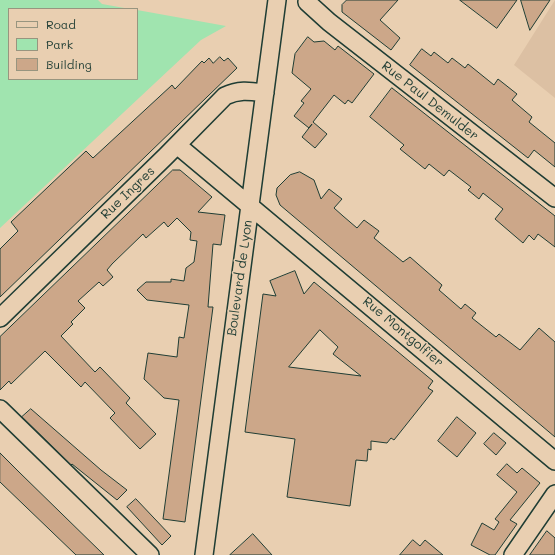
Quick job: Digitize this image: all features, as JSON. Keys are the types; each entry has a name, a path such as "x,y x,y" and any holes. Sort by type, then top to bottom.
{"street":[{"name":"Boulevard de Lyon","path":"204,555 277,0"},
{"name":"Rue Paul Demulder","path":"306,1 329,22 555,198"},
{"name":"Rue Ingres","path":"0,318 225,96 241,90 265,93"},
{"name":"Rue Montgolfier","path":"177,145 250,204 555,461"},
{"path":"0,409 150,555"},
{"path":"513,555 555,494"}],"shaded area":[{"path":"555,0 555,98 514,65"}],"green space":[{"path":"0,0 98,0 102,4 124,8 8,8 8,80 138,80 138,10 226,26 201,40 0,228"}],"building":[{"path":"347,0 398,0 380,20 400,38 391,50 342,12 342,5"},
{"path":"460,0 517,0 497,28"},
{"path":"521,0 550,0 530,30"},
{"path":"308,37 314,42 324,41 335,50 338,46 374,74 352,103 348,100 345,104 334,95 313,122 327,134 315,148 302,137 309,128 294,116 304,103 301,101 311,89 292,73 295,54"},
{"path":"422,49 431,56 434,52 448,63 452,58 465,68 468,64 494,85 498,79 517,94 512,100 532,117 529,122 555,143 555,167 534,150 528,158 410,65"},
{"path":"220,57 224,61 228,58 237,68 0,297 0,249 18,231 11,222 86,151 93,158 172,85 175,89 202,61 204,63 209,58 213,63"},
{"path":"392,88 555,216 555,247 538,234 534,240 529,235 523,243 495,219 503,209 483,193 479,199 468,190 471,187 449,170 444,176 429,164 425,169 400,149 404,145 370,117"},
{"path":"173,170 180,170 212,197 198,212 225,215 221,245 213,244 208,307 213,307 185,522 163,519 179,400 164,398 144,379 148,353 177,357 179,337 184,338 189,305 147,300 137,290 146,282 171,282 171,279 184,281 186,268 194,262 197,241 190,240 191,232 177,218 168,227 164,222 146,238 143,234 112,264 107,270 113,277 103,286 99,282 78,301 85,308 71,322 73,324 61,336 95,372 100,367 130,398 126,403 156,434 140,449 110,418 115,413 85,382 81,387 45,351 11,384 9,381 0,390 0,337"},
{"path":"300,172 314,180 321,199 329,189 342,199 334,208 357,228 364,220 379,231 374,238 403,262 410,257 442,285 439,290 461,309 465,304 476,313 472,318 496,337 499,334 520,350 539,328 555,342 555,437 280,205 276,195 277,188 290,175"},
{"path":"295,271 304,294 314,282 433,381 428,388 433,391 394,440 391,438 387,443 371,441 371,450 368,449 367,461 356,460 350,506 287,497 295,439 245,432 263,294 276,296 270,281","holes":["320,330 338,347 333,354 361,376 289,367"]},
{"path":"31,409 101,470 127,490 117,500 72,464 71,465 22,417"},
{"path":"457,417 476,433 457,457 438,441"},
{"path":"494,433 506,443 496,455 484,444"},
{"path":"0,453 104,555 76,555 0,482"},
{"path":"507,464 517,473 522,468 540,483 510,520 517,524 495,555 490,555 471,545 482,523 494,530 499,522 495,519 517,492 497,475"},
{"path":"136,499 171,536 162,545 127,507"},
{"path":"547,531 555,538 555,555 530,555"},
{"path":"253,534 272,555 230,555"},
{"path":"413,540 420,546 425,540 443,555 400,555"}]}
